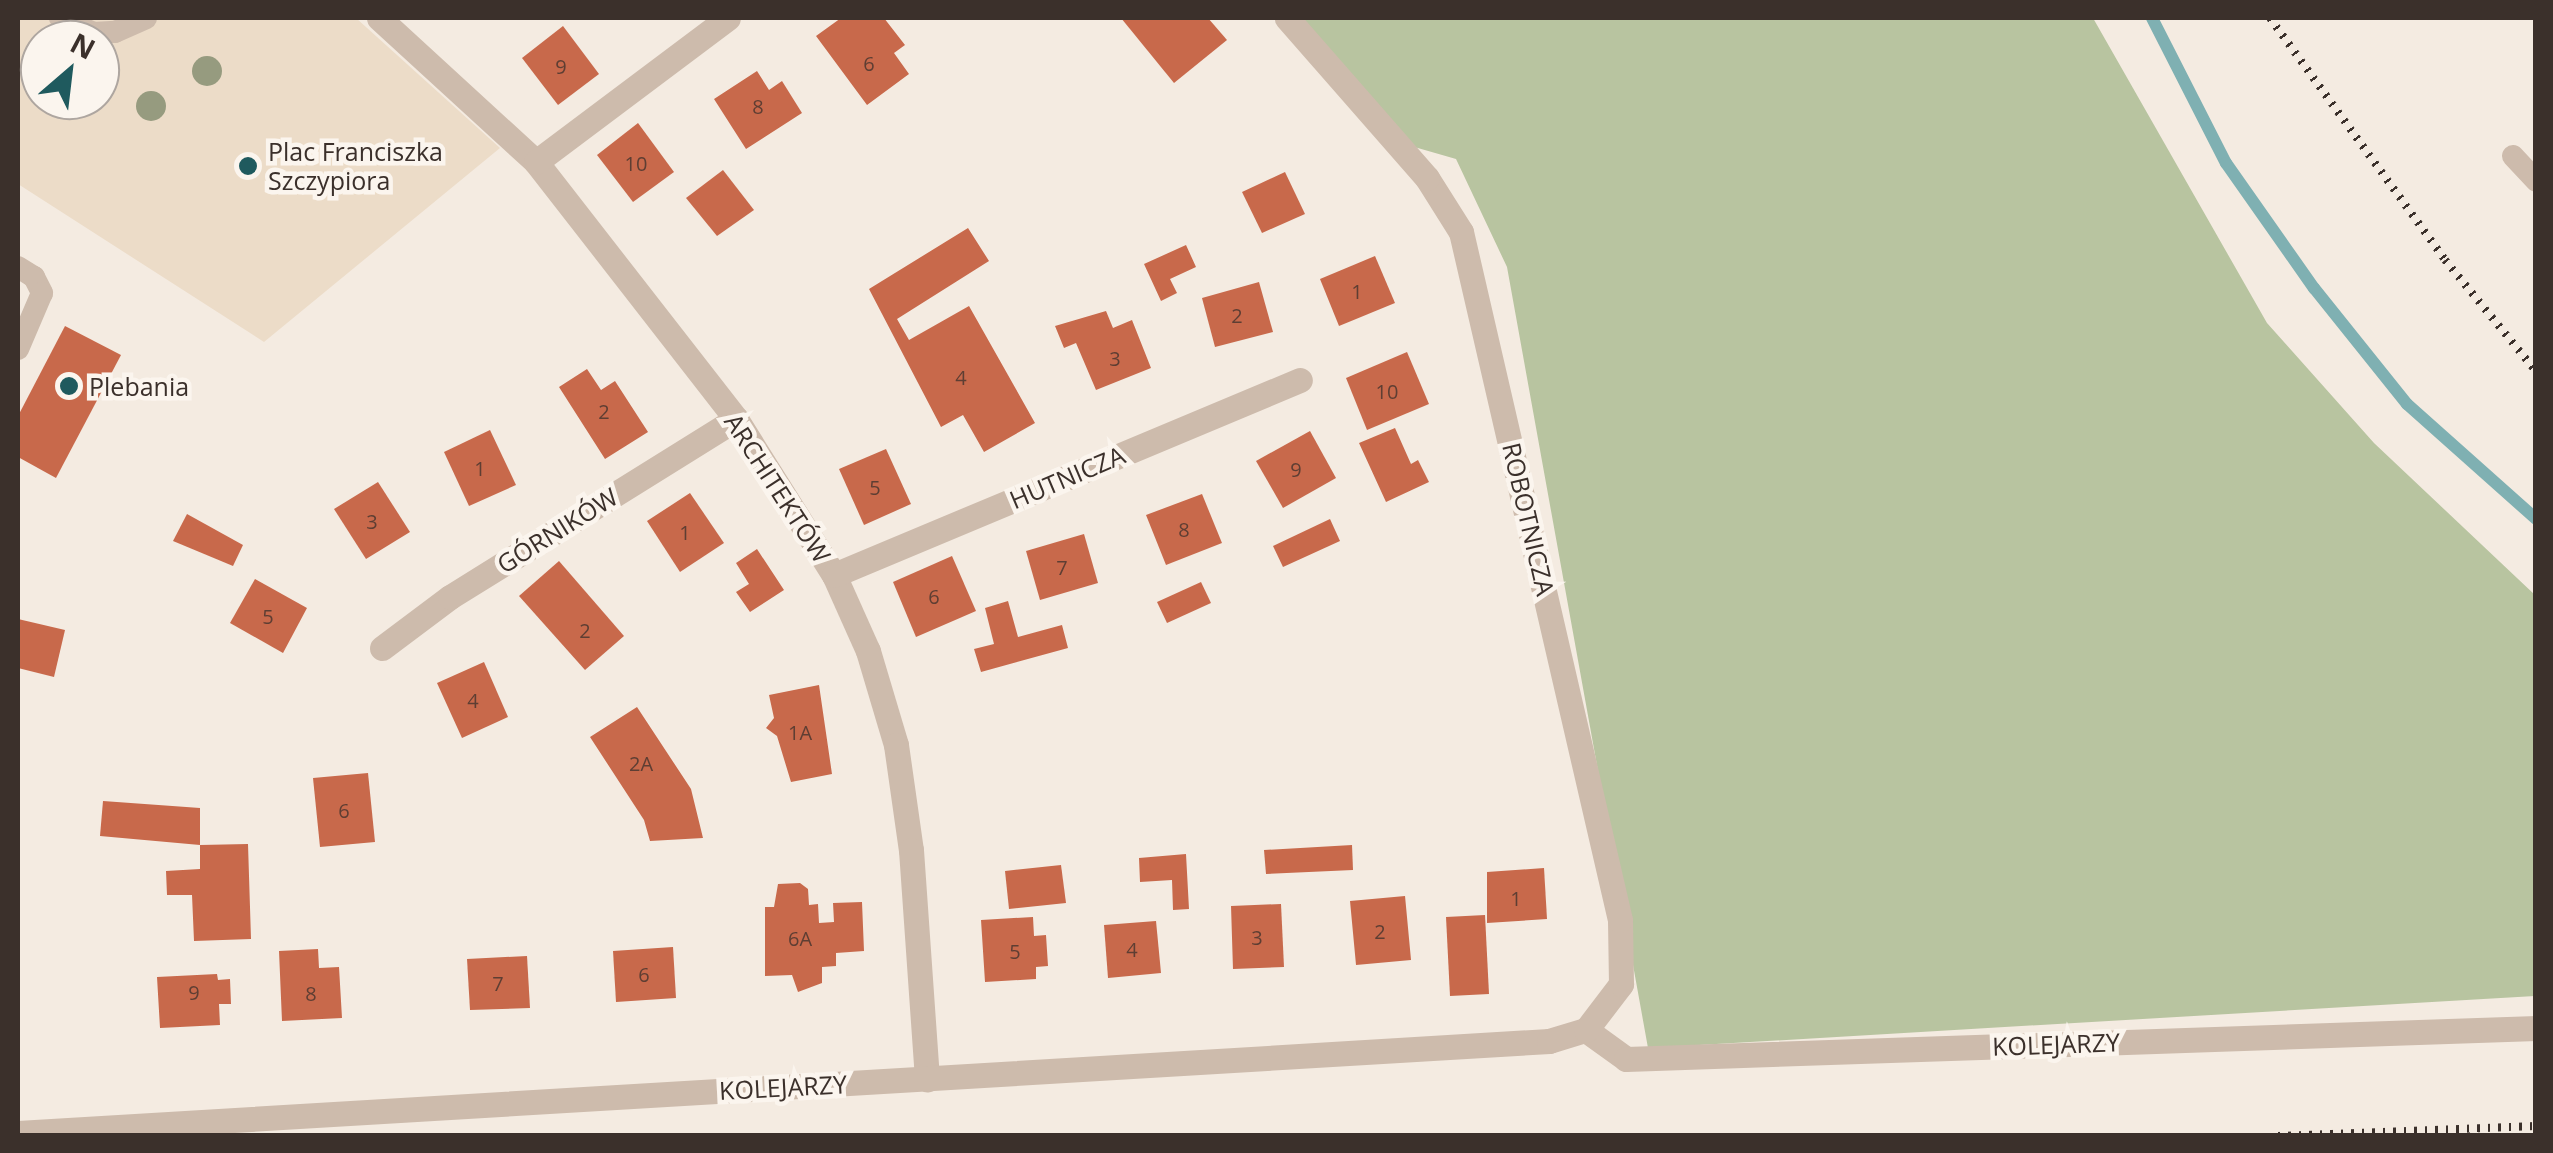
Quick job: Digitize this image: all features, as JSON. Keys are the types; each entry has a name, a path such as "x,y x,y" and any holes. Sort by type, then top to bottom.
{"street":[{"name":"ARCHITEKTÓW","path":"379,18 536,162 736,419 834,575 868,651 896,745 912,850 928,1079"},
{"path":"536,162 728,18"},
{"name":"ROBOTNICZA","path":"1287,18 1427,178 1461,232 1620,920 1621,984 1586,1030"},
{"name":"HUTNICZA","path":"834,575 1300,380"},
{"name":"GÓRNIKÓW","path":"382,648 450,597 736,419"},
{"name":"KOLEJARZY","path":"18,1133 1550,1041 1586,1030 1626,1059 2536,1028"}],"lane":[{"path":"60,18 92,33 115,32 146,18"},
{"path":"2513,156 2536,182"},
{"path":"18,266 34,277 42,293 18,349"}],"green space":[{"path":"1287,18 2093,18 2267,323 2374,443 2535,595 2535,996 1648,1048 1507,267 1456,159 1397,142"}],"shaded area":[{"name":"Plac Franciszka Szczypiora","path":"18,18 356,18 500,148 264,342 18,184"}],"building":[{"path":"841,18 884,18 905,45 894,53 909,74 867,105 816,36"},
{"path":"1121,18 1208,18 1227,40 1174,83"},
{"path":"563,26 599,74 558,105 522,58"},
{"path":"757,71 769,90 782,81 802,113 746,149 714,99"},
{"path":"638,123 674,172 633,202 597,155"},
{"path":"723,170 754,210 717,236 686,198"},
{"path":"1285,172 1305,214 1262,233 1242,192"},
{"path":"968,228 989,261 897,319 909,340 969,306 1035,423 984,452 963,415 941,427 869,289"},
{"path":"1186,245 1196,267 1170,279 1177,293 1161,301 1144,264"},
{"path":"1375,256 1395,303 1339,326 1320,279"},
{"path":"1259,282 1273,332 1215,347 1202,298"},
{"path":"1106,311 1113,328 1132,320 1151,368 1096,390 1076,343 1064,348 1055,326"},
{"name":"Plebania","path":"65,326 121,355 56,478 18,457 18,416"},
{"path":"1407,352 1429,404 1367,430 1346,378"},
{"path":"587,369 601,390 615,381 648,432 605,459 559,387"},
{"path":"1395,428 1411,464 1418,460 1429,482 1386,502 1359,443"},
{"path":"490,430 516,485 469,506 444,452"},
{"path":"1310,431 1336,478 1283,508 1256,461"},
{"path":"886,449 911,504 864,525 839,469"},
{"path":"378,482 410,532 366,559 334,509"},
{"path":"690,493 724,543 680,572 647,521"},
{"path":"1202,494 1222,543 1166,565 1146,515"},
{"path":"187,514 243,545 233,566 173,541"},
{"path":"1330,519 1340,541 1283,567 1273,546"},
{"path":"1084,534 1098,583 1040,600 1026,551"},
{"path":"757,549 784,590 750,612 736,592 749,584 736,563"},
{"path":"952,556 976,611 916,637 893,582"},
{"path":"559,561 624,636 585,670 519,596"},
{"path":"255,579 307,608 283,653 230,623"},
{"path":"1201,582 1211,603 1167,623 1157,602"},
{"path":"1008,601 1018,637 1062,625 1068,648 981,672 974,649 994,644 985,608"},
{"path":"18,619 65,630 54,677 18,668"},
{"path":"484,662 508,717 462,738 437,683"},
{"path":"819,685 832,774 791,782 777,736 766,728 774,718 769,695"},
{"path":"637,707 691,789 703,838 650,841 644,820 590,737"},
{"path":"368,773 375,842 320,847 313,778"},
{"path":"103,801 200,808 200,845 100,836"},
{"path":"248,844 251,939 194,941 192,895 167,895 166,871 200,869 200,845"},
{"path":"1352,845 1353,870 1266,874 1264,850"},
{"path":"1186,854 1189,909 1173,910 1172,880 1140,882 1139,858"},
{"path":"1061,865 1066,903 1009,909 1005,871"},
{"path":"1544,868 1547,919 1487,923 1487,872"},
{"path":"800,883 808,889 809,905 818,904 819,923 834,922 833,903 862,902 864,951 836,953 836,966 822,967 822,983 798,992 792,975 765,976 765,907 774,907 778,884"},
{"path":"1405,896 1411,960 1356,965 1350,901"},
{"path":"1281,904 1284,967 1233,969 1231,906"},
{"path":"1485,915 1489,994 1450,996 1446,917"},
{"path":"1033,917 1034,936 1046,935 1048,966 1036,967 1036,979 985,982 981,920"},
{"path":"1156,921 1161,973 1108,978 1104,925"},
{"path":"673,947 676,998 616,1002 613,951"},
{"path":"318,949 319,968 339,967 342,1018 282,1021 279,951"},
{"path":"527,956 530,1008 470,1010 467,959"},
{"path":"217,974 218,980 230,979 231,1004 219,1004 220,1025 160,1028 157,977"}],"waterway":[{"path":"2152,18 2226,163 2314,288 2407,404 2536,519"}],"railway":[{"path":"2270,18 2445,260 2536,371"},
{"path":"2278,1136 2536,1126"}],"place":[{"name":"Plac Franciszka Szczypiora","path":"248,166"},
{"name":"Plebania","path":"69,386"}]}
